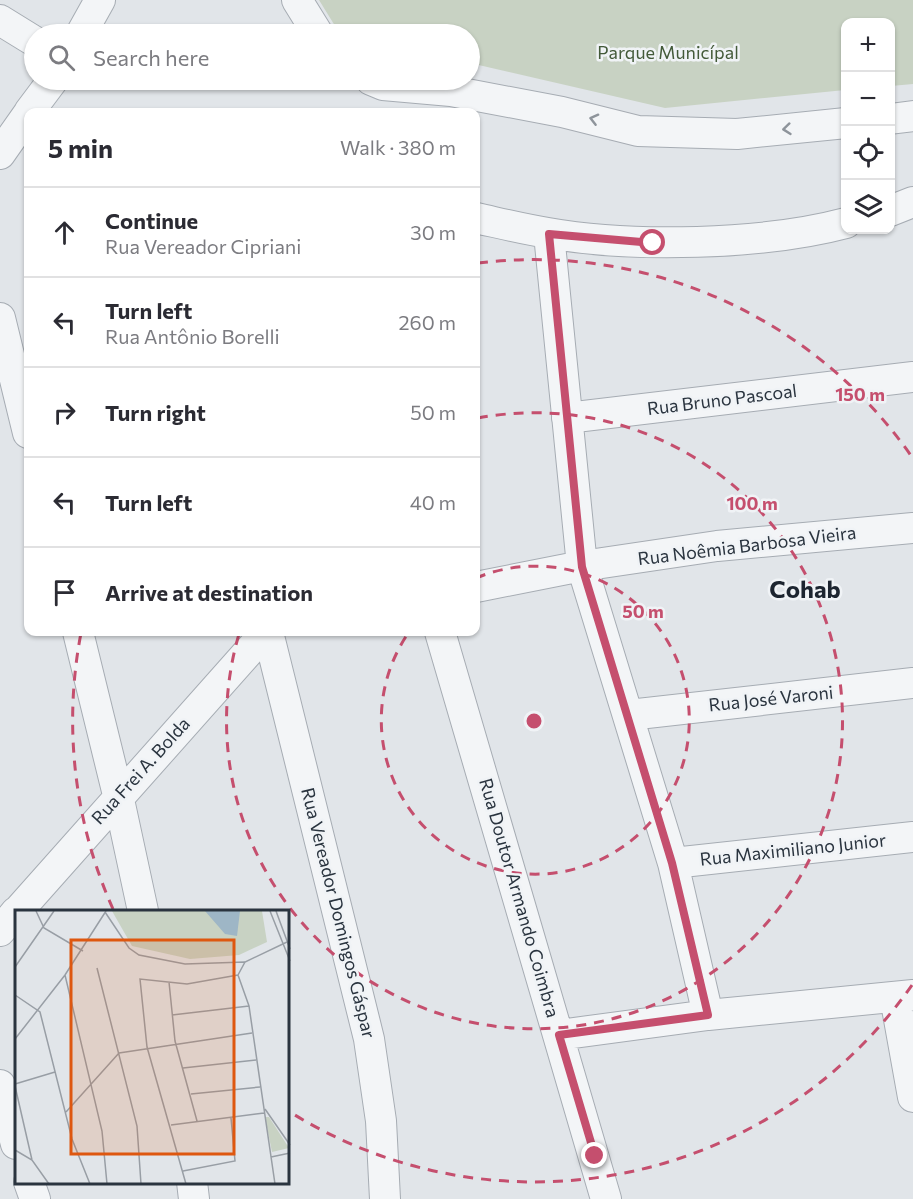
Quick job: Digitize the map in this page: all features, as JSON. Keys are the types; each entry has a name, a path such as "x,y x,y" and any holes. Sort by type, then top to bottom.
{"street":[{"path":"87,24 100,0"},
{"path":"297,0 312,24"},
{"path":"0,20 24,35"},
{"path":"33,108 46,90"},
{"path":"440,90 562,112 638,131 737,134 841,124"},
{"path":"895,119 913,117"},
{"path":"0,154 24,120"},
{"path":"895,209 913,202"},
{"path":"480,219 549,234 653,243 760,237 841,224"},
{"path":"549,234 582,567 629,715 672,863 708,1015"},
{"path":"0,318 24,417"},
{"name":"Rua Bruno Pascoal","path":"567,418 913,378"},
{"name":"Rua Noêmia Barbosa Vieira","path":"480,586 582,567 717,546 913,528"},
{"path":"79,636 118,795 143,910"},
{"name":"Rua Frei A. Bolda","path":"19,910 118,795 263,636"},
{"name":"Rua Vereador Domingos Gáspar","path":"268,636 369,1039 381,1121 385,1199"},
{"name":"Rua Doutor Armando Coimbra","path":"441,636 606,1199"},
{"name":"Rua José Varoni","path":"629,715 913,683"},
{"name":"Rua Maximiliano Junior","path":"672,863 913,837"},
{"name":"Rua Frei A. Bolda","path":"0,932 15,914"},
{"path":"559,1035 708,1015 904,996 913,1097"},
{"path":"0,1085 15,1140"},
{"path":"30,1184 35,1199"},
{"path":"192,1184 194,1199"}],"green space":[{"name":"Parque Municípal","path":"319,0 913,0 913,84 895,86 895,18 841,18 841,90 665,108 480,65 480,24 334,24"}],"district":[{"name":"Cohab","path":"805,590"}],"route":[{"path":"595,1156 559,1035 708,1015 672,863 629,715 582,567 549,234 653,243"}]}
